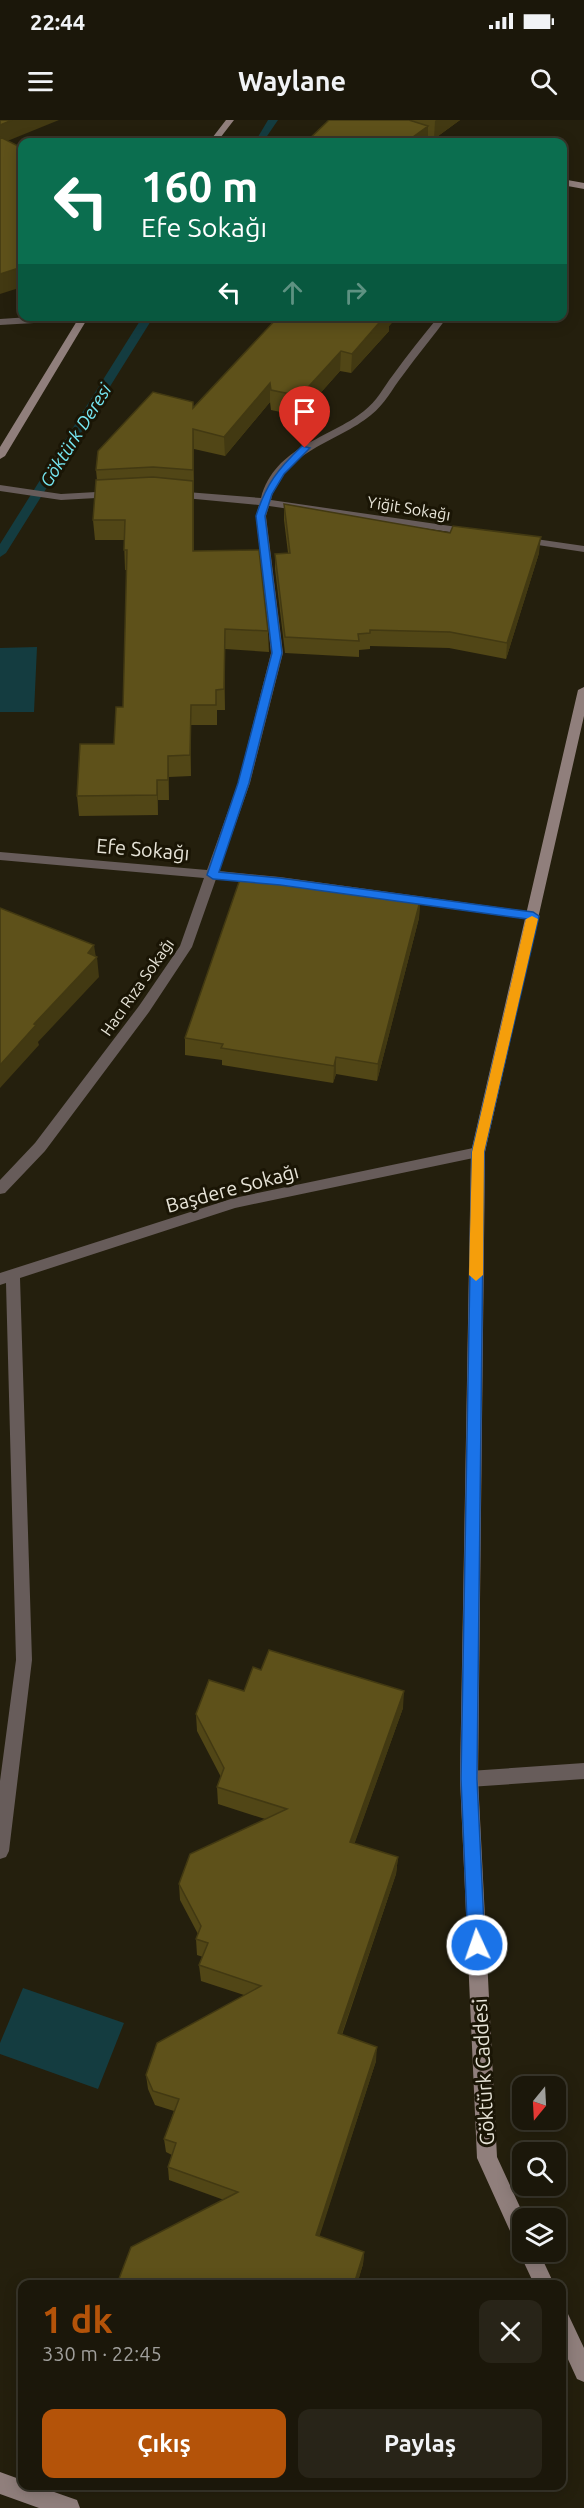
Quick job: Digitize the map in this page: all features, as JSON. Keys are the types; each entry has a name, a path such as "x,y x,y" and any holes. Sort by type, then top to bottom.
{"main road":[{"path":"216,138 230,120"},
{"path":"567,183 584,186"},
{"path":"0,456 82,321"},
{"name":"Göktürk Caddesi","path":"512,2213 487,2158 469,1779 478,1152 533,916 580,730 584,690"},
{"path":"534,2262 542,2280"},
{"path":"566,2332 584,2372"},
{"path":"0,2483 18,2490"},
{"path":"19,2490 69,2508"}],"street":[{"path":"0,322 18,321"},
{"name":"Hacı Rıza Sokağı","path":"0,1189 40,1147 144,1010 186,947 244,783 277,653 261,516 265,502 280,472 305,448 367,414 385,396 396,377 440,321"},
{"path":"0,488 61,496 131,493"},
{"name":"Yiğit Sokağı","path":"165,493 265,502 478,533"},
{"path":"513,539 584,549"},
{"name":"Efe Sokağı","path":"0,856 280,881 533,916"},
{"name":"Başdere Sokağı","path":"6,1277 234,1203 478,1152"},
{"path":"0,1851 24,1660 6,1277"},
{"path":"469,1779 584,1771"}],"water":[{"path":"37,647 34,712 0,712 0,648"},
{"path":"23,1988 124,2023 98,2089 0,2054 0,2043"}],"building":[{"path":"0,120 12,120 0,125"},
{"path":"329,120 409,120 428,126 412,138 310,138"},
{"path":"0,137 18,146 18,268 0,274"},
{"path":"274,321 381,321 352,354 341,351 300,396 271,390 270,383 224,437 193,429 193,470 153,467 96,470 98,451 153,392 193,402 193,408"},
{"path":"153,477 193,481 193,551 259,550 268,631 225,629 224,689 216,690 216,705 191,705 190,755 168,756 168,780 157,780 157,795 77,796 80,744 114,744 116,707 123,707 127,550 124,550 125,520 93,520 96,480"},
{"path":"284,504 450,533 453,526 541,537 507,643 450,632 370,630 370,633 358,634 359,641 285,637 275,554 290,553"},
{"path":"240,879 420,901 378,1064 336,1057 334,1066 221,1048 223,1044 185,1038"},
{"path":"0,908 94,945 88,953 97,957 34,1024 36,1025 0,1065"},
{"path":"269,1650 404,1691 350,1842 398,1857 338,2033 377,2047 316,2235 364,2252 355,2280 119,2280 131,2247 238,2192 168,2167 176,2143 164,2139 179,2099 153,2091 146,2075 157,2043 261,1986 199,1965 208,1943 196,1939 201,1926 179,1884 190,1854 287,1809 217,1787 224,1768 196,1714 209,1680 244,1691 253,1667 261,1670"}],"waterway":[{"name":"Göktürk Deresi","path":"262,138 273,120"},
{"name":"Göktürk Deresi","path":"0,553 146,321"}],"slow traffic":[{"path":"476,1275 478,1152 532,919"}],"route":[{"path":"305,448 280,472 267,494 261,516 277,653 244,783 213,875 280,881 533,916 478,1152 469,1779 477,1945"}]}
